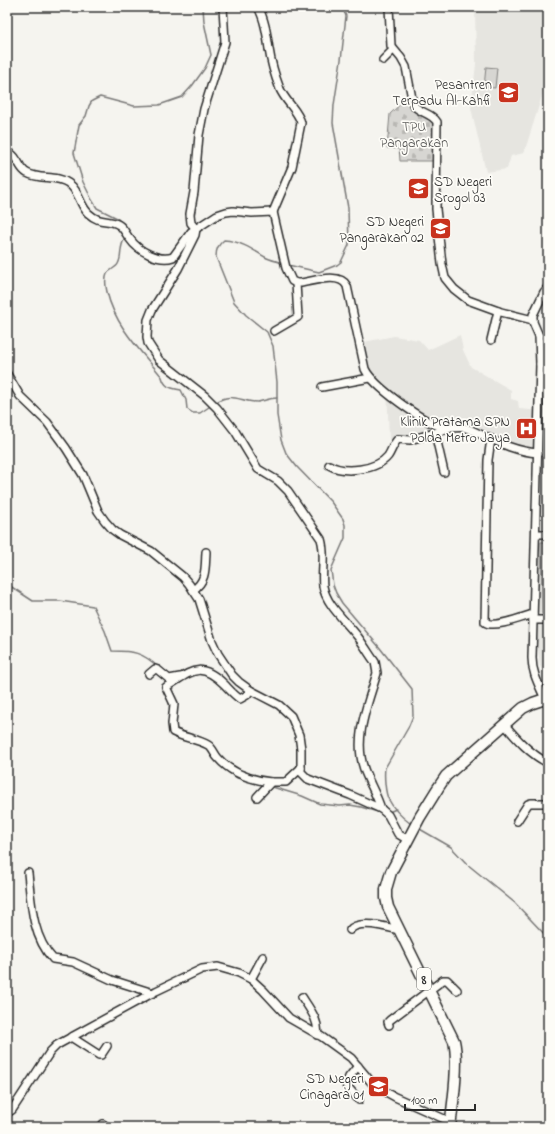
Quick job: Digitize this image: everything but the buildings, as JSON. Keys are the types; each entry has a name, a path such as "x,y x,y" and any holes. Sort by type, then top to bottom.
{"highway":[{"name":"8","path":"451,1124 455,1046 452,1036 388,907 386,889 392,872 408,839 446,776 504,724 528,705 547,698"}],"street":[{"path":"223,7 225,42 204,109 199,135 194,192 190,214 191,223 196,229 195,235 178,269 152,310 148,320 146,337 148,343 159,360 193,386 216,408 235,431 258,469 278,481 288,491 321,539 324,556 324,586 329,601 358,637 375,662 377,673 362,726 360,745 364,769 381,809"},
{"path":"258,7 265,25 271,60 280,88 301,123 292,167 273,212 286,268 290,278 296,283 298,317 274,331"},
{"path":"389,7 390,43 393,50 404,62 414,107 432,116 438,122 436,209 445,278 454,289 468,300 498,311 532,320"},
{"path":"383,60 393,50"},
{"path":"7,151 16,158 21,168 27,174 68,183 75,190 82,206 91,216 97,220 112,222 119,225 132,242 152,255 164,258 173,257 191,232 205,222 226,212 273,212"},
{"path":"296,283 334,278 342,279 345,282 365,369 370,378 416,415 425,421 444,428 465,427 513,449 538,452"},
{"path":"547,698 536,678 532,665 540,364 539,336 532,320 544,292 548,287"},
{"path":"491,340 498,311"},
{"path":"540,364 548,364"},
{"path":"7,374 20,396 47,422 66,448 83,475 98,511 105,521 113,530 155,554 182,577 193,590 202,607 212,641 218,654 232,675 250,690 279,706 291,716 299,735 301,749 301,772 308,779 381,809 388,815 398,834 408,839"},
{"path":"322,387 370,378"},
{"path":"329,465 344,470 359,470 382,461 388,456 398,439 410,440 452,428"},
{"path":"435,433 444,472"},
{"path":"491,439 488,460 485,622 489,624 496,624 533,617 548,620"},
{"path":"536,534 548,534"},
{"path":"193,590 203,581 206,552"},
{"path":"149,674 155,669 169,679 201,669 210,673 238,698 243,698 250,690"},
{"path":"182,676 166,687 174,704 172,724 173,732 209,746 222,762 248,777 270,784 286,782 301,768"},
{"path":"504,724 524,746 548,763"},
{"path":"257,797 270,784"},
{"path":"517,821 528,804 548,803"},
{"path":"28,873 30,897 40,941 53,959 73,962 112,980 153,993"},
{"path":"350,930 356,925 371,925 399,930"},
{"path":"251,979 263,958"},
{"path":"7,1113 12,1110 50,1052 57,1045 153,993 202,969 208,967 218,967 230,969 251,979 289,1018 351,1058 372,1083 384,1091 451,1124"},
{"path":"389,1024 388,1022 390,1020 429,990 446,980 457,990"},
{"path":"302,997 315,1018 317,1035"},
{"path":"72,1037 99,1055 101,1055 107,1046"},
{"path":"358,1066 348,1077 346,1085 359,1100"}],"shaded area":[{"name":"Pesantren Terpadu Al-Kahfi","path":"475,7 548,7 548,77 524,153 511,156 507,169 486,172 471,108 476,64"},
{"path":"460,335 463,350 471,367 511,390 511,399 518,401 519,409 542,411 544,364 548,364 548,679 540,666 536,630 541,450 518,447 474,425 462,423 446,426 430,434 389,439 387,387 372,374 364,342 394,336 419,340 428,350"}],"green space":[{"path":"486,67 497,68 495,88 484,87"},
{"name":"TPU Pangarakan","path":"407,98 430,115 435,127 434,161 400,161 399,149 387,148 390,114"},
{"path":"541,542 548,542 548,614 542,614"}],"waterway":[{"path":"123,224 117,218 97,208 83,182 74,153 79,125 86,116 92,101 100,97 134,106 159,105 182,97 205,68 211,55 204,22 203,7"},
{"path":"288,265 319,272 341,262 349,245 348,208 333,123 346,16 342,7"},
{"path":"125,238 118,264 106,276 107,292 116,316 137,348 162,377 163,381 171,388 181,390 186,400 187,409 193,413 200,413 212,405"},
{"path":"283,263 267,258 246,246 224,240 219,245 216,252 216,257 234,302 246,315 267,332 273,346 277,382 277,415 281,440 286,453 297,467 331,502 343,519 345,525 345,538 331,570 333,585 336,593 342,603 412,689 413,716 408,728 385,768 386,789 389,800 399,814 411,824"},
{"path":"215,403 231,397 252,402 277,398"},
{"path":"7,584 33,601 60,601 93,606 105,631 112,651 137,653 147,658 158,667"},
{"path":"169,700 170,712"},
{"path":"179,732 196,736 207,741"},
{"path":"232,774 237,778 246,780"},
{"path":"269,786 302,796 320,804 340,806 350,805 381,813"},
{"path":"389,812 396,809"},
{"path":"418,828 451,847 467,864 515,903 548,938"}],"place":[{"name":"Pesantren Terpadu Al-Kahfi","path":"508,92"},
{"name":"SD Negeri Srogol 03","path":"418,189"},
{"name":"SD Negeri Pangarakan 02","path":"440,229"},
{"name":"Klinik Pratama SPN Polda Metro Jaya","path":"526,429"},
{"name":"SD Negeri Cinagara 01","path":"379,1086"}]}
